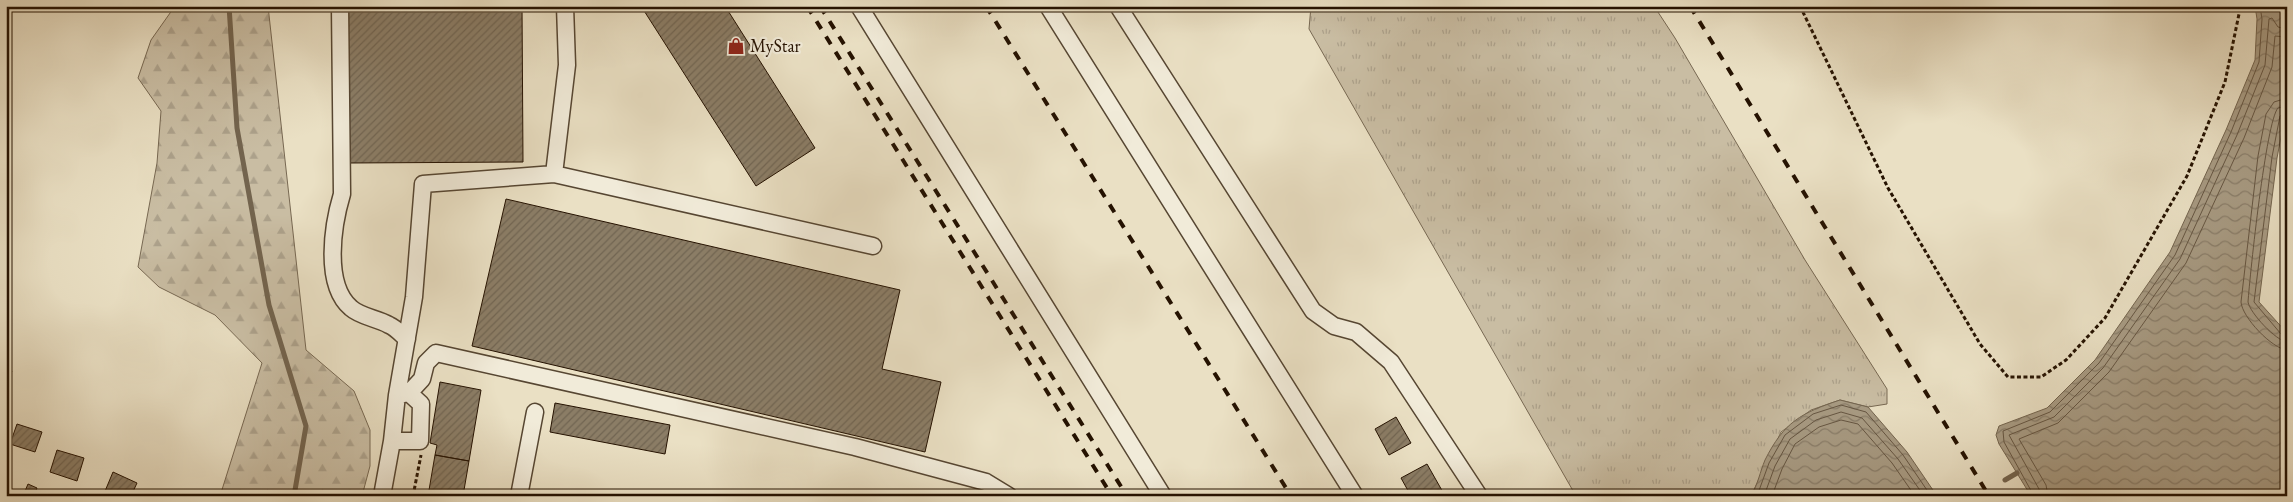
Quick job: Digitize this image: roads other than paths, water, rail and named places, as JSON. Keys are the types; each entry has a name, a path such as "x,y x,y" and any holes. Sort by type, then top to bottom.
{"street":[{"path":"340,6 342,194 334,219 333,270 339,291 351,308 389,325 408,339"},
{"path":"554,174 567,65 565,6"},
{"path":"859,6 1163,496"},
{"path":"1048,6 1355,496"},
{"path":"1118,6 1313,311 1334,326 1356,332 1390,362 1479,496"},
{"path":"382,496 403,394 424,184 554,174 873,246"},
{"path":"403,394 422,379 426,363 436,353 855,447 986,482 1009,496"},
{"path":"392,441 420,441 421,404 403,394"},
{"path":"519,496 535,412"}],"water":[{"path":"2255,6 2281,6 2287,24 2287,105 2277,158 2259,302 2287,333 2287,496 2031,496 1999,444 1996,435 1999,426 2047,408 2095,360 2170,252 2226,130 2255,60 2257,19"},
{"path":"1840,400 1868,407 1907,452 1937,496 1751,496 1765,460 1779,436 1804,415"}],"waterway":[{"path":"229,6 237,128 269,305 306,426 294,496"},
{"path":"2005,480 2017,473"}],"railway":[{"path":"807,6 1112,496"},
{"path":"820,6 1127,496"},
{"path":"986,6 1291,496"},
{"path":"1690,6 1989,496"}],"place":[{"name":"MyStar","path":"736,46"}]}
